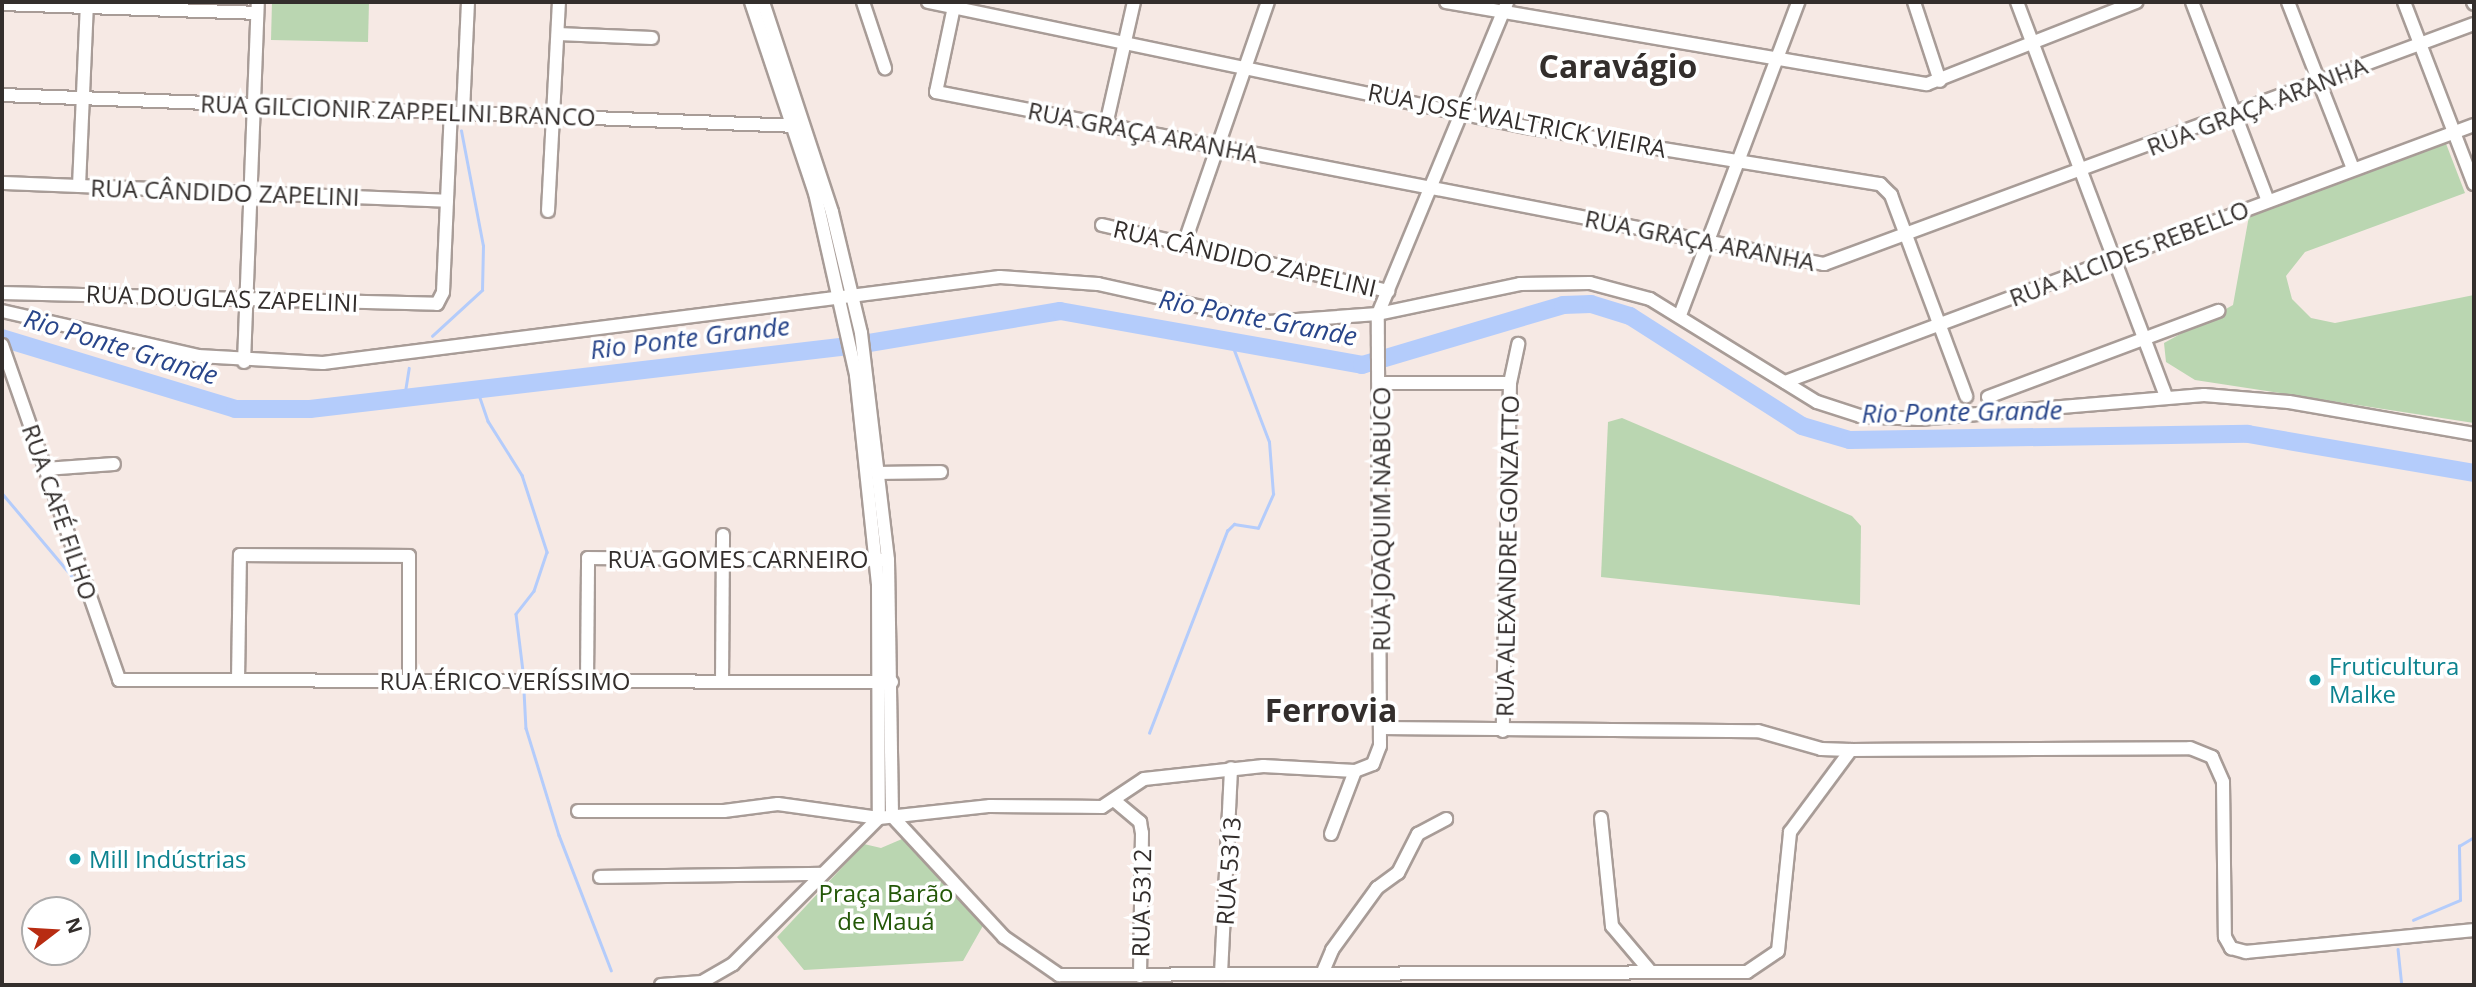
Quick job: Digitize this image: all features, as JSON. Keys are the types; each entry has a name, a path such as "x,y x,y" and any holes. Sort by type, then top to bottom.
{"street":[{"path":"447,201 468,2"},
{"path":"548,211 559,2"},
{"path":"751,2 794,124 847,292"},
{"path":"763,2 807,129 847,292 858,355 882,560"},
{"path":"863,2 885,68"},
{"name":"RUA JOSÉ WALTRICK VIEIRA","path":"928,2 954,4 1462,111 1883,185 1907,237 1966,396"},
{"path":"1106,125 1134,2"},
{"path":"1184,244 1268,2"},
{"path":"1446,2 1505,8 1776,60 1914,83 1940,81 2136,2"},
{"path":"1680,315 1798,2"},
{"path":"1914,2 1940,81"},
{"path":"2017,2 2166,396"},
{"path":"2192,2 2268,201"},
{"path":"2288,2 2353,169"},
{"path":"2403,2 2474,184"},
{"path":"2,4 258,8 244,362"},
{"path":"79,186 87,4"},
{"name":"RUA GRAÇA ARANHA","path":"954,4 936,92 1824,264 1907,237 2474,24"},
{"name":"RUA JOAQUIM NABUCO","path":"1331,834 1356,771 1378,755 1381,383 1378,314 1505,8"},
{"path":"558,34 652,38"},
{"name":"RUA GILCIONIR ZAPPELINI BRANCO","path":"2,95 794,124 807,129"},
{"name":"RUA ALCIDES REBELLO","path":"1785,382 2474,125"},
{"name":"RUA CÂNDIDO ZAPELINI","path":"2,183 447,201"},
{"name":"RUA DOUGLAS ZAPELINI","path":"2,293 441,301 447,201"},
{"name":"RUA CÂNDIDO ZAPELINI","path":"1102,225 1388,291"},
{"path":"2,311 119,342 244,362 374,358 847,292 1035,277 1098,284 1269,322 1378,314 1559,282 1623,289 1680,315 1785,382 1834,409 1889,419 2166,396 2245,397 2474,434"},
{"path":"1988,397 2218,311"},
{"path":"1510,383 1518,344"},
{"name":"RUA CAFÉ FILHO","path":"2,346 6,369 45,468 118,680"},
{"path":"858,355 880,473 886,682 885,817 1038,964 1074,977 1747,972 1778,951 1790,832 1851,750"},
{"name":"RUA ALEXANDRE GONZATTO","path":"1381,383 1510,383 1503,731"},
{"path":"45,468 114,464"},
{"path":"880,473 941,472"},
{"path":"722,682 723,535"},
{"path":"238,680 240,555 410,556 409,681"},
{"name":"RUA GOMES CARNEIRO","path":"587,681 588,558 882,560"},
{"name":"RUA ÉRICO VERÍSSIMO","path":"118,680 886,682"},
{"path":"1380,728 1758,731 1821,749 1851,750 2190,748 2213,757 2223,782 2225,937 2231,948 2474,930"},
{"path":"578,811 706,812 778,804 885,817 990,806 1102,807 1115,801 1135,782 1231,768 1356,771"},
{"name":"RUA 5313","path":"1221,974 1231,768"},
{"name":"RUA 5312","path":"1115,801 1140,822 1142,833 1140,976"},
{"path":"661,985 702,982 733,964 821,874 885,817"},
{"path":"1601,818 1612,926 1651,972"},
{"path":"1322,974 1332,950 1377,888 1398,873 1418,834 1446,819"},
{"path":"600,877 821,874"}],"green space":[{"path":"272,2 369,2 368,42 271,40"},
{"path":"2445,141 2465,193 2305,252 2286,276 2292,299 2311,318 2335,323 2474,295 2474,423 2195,380 2166,362 2164,343 2233,305 2249,216"},
{"path":"1622,418 1852,516 1861,526 1860,605 1601,577 1608,422"},
{"name":"Praça Barão de Mauá","path":"902,839 984,924 963,961 804,970 777,937 864,844 881,848"}],"waterway":[{"path":"432,336 482,290 483,246 461,131"},
{"name":"Rio Ponte Grande","path":"2,338 235,409 310,409 857,345 1060,311 1362,365 1563,305 1591,304 1630,316 1802,426 1850,440 2248,434 2474,473"},
{"path":"1149,733 1227,531 1234,524 1258,528 1273,494 1269,442 1230,340"},
{"path":"404,398 409,368"},
{"path":"477,389 488,421 522,475 547,552 534,591 516,614 523,671"},
{"path":"2,493 77,582"},
{"path":"524,691 526,728 559,835 611,970"},
{"path":"2413,920 2460,900 2459,846 2474,837"},
{"path":"2398,949 2402,985"}],"place":[{"name":"Fruticultura Malke","path":"2315,680"},
{"name":"Mill Indústrias","path":"75,859"}],"district":[{"name":"Caravágio","path":"1618,66"},
{"name":"Ferrovia","path":"1331,710"}]}
